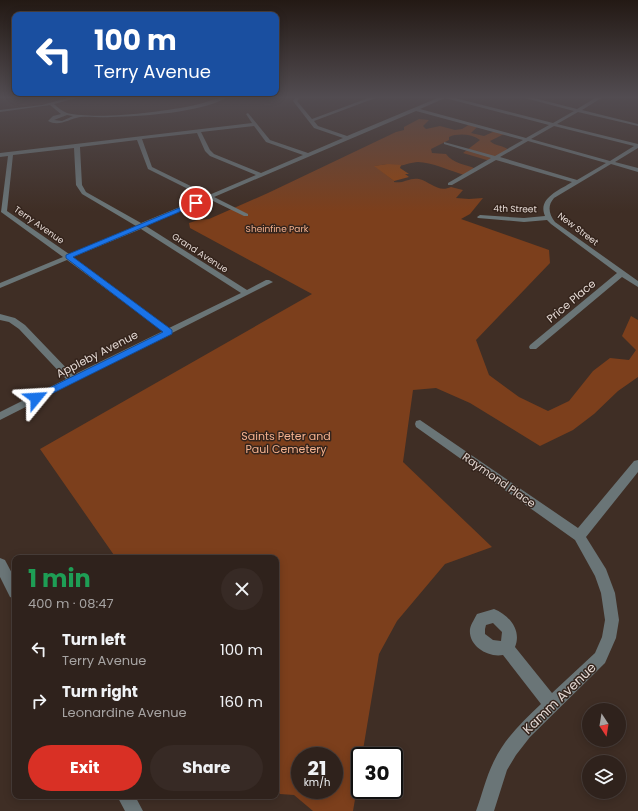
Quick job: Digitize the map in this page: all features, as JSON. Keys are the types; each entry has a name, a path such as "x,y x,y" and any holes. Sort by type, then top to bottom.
{"street":[{"path":"0,154 162,135"},
{"path":"200,135 208,151 212,155 261,175"},
{"path":"263,135 268,141 308,155"},
{"path":"337,135 347,138"},
{"path":"0,286 354,135"},
{"path":"508,135 638,170"},
{"path":"450,184 535,135"},
{"path":"592,135 638,146"},
{"path":"139,138 150,168 246,215"},
{"path":"446,143 577,182"},
{"name":"Grand Avenue","path":"77,145 80,189 247,293"},
{"name":"New Street","path":"638,146 548,201 546,207 549,218 558,226 638,285"},
{"name":"Terry Avenue","path":"11,153 4,212 68,257 169,332"},
{"name":"4th Street","path":"480,217 524,220 549,218"},
{"name":"Price Place","path":"533,347 622,273"},
{"name":"Appleby Avenue","path":"0,416 269,282"},
{"path":"0,317 12,320 22,327 72,380"},
{"name":"Raymond Place","path":"420,424 579,536"},
{"path":"579,536 638,464"},
{"name":"Kamm Avenue","path":"485,811 500,766 510,748 551,704 588,672 600,658 609,638 612,620 608,592 601,573 579,536"},
{"path":"0,564 12,586"},
{"path":"506,646 551,704"},
{"path":"128,799 134,811"}],"green space":[{"name":"Saints Peter and Paul Cemetery","path":"390,135 502,135 490,141 509,150 490,161 463,153 480,140 469,135 449,137 449,140 431,149 432,153 446,154 456,162 476,169 464,175 423,162 414,162 398,166 391,166 387,164 375,166 394,182 419,179 442,189 451,187 463,190 456,198 483,198 470,214 461,219 549,250 550,263 476,340 489,375 519,397 548,411 569,401 593,371 610,358 629,360 636,350 622,336 631,316 638,320 638,377 618,391 594,414 573,430 540,446 470,403 436,388 413,390 403,462 492,547 445,564 397,621 379,654 364,747 351,747 351,799 355,799 353,811 313,811 299,799 343,799 343,747 291,747 291,795 280,794 279,792 279,555 114,555 40,449 312,294 190,228 189,223 209,219 268,193"}],"building":[{"path":"387,164 401,165 400,168 409,174 405,174 409,177 394,181 374,166"}],"route":[{"path":"36,398 169,332 68,257 196,203"}],"park label":[{"name":"Sheinfine Park","path":"277,229"}]}
